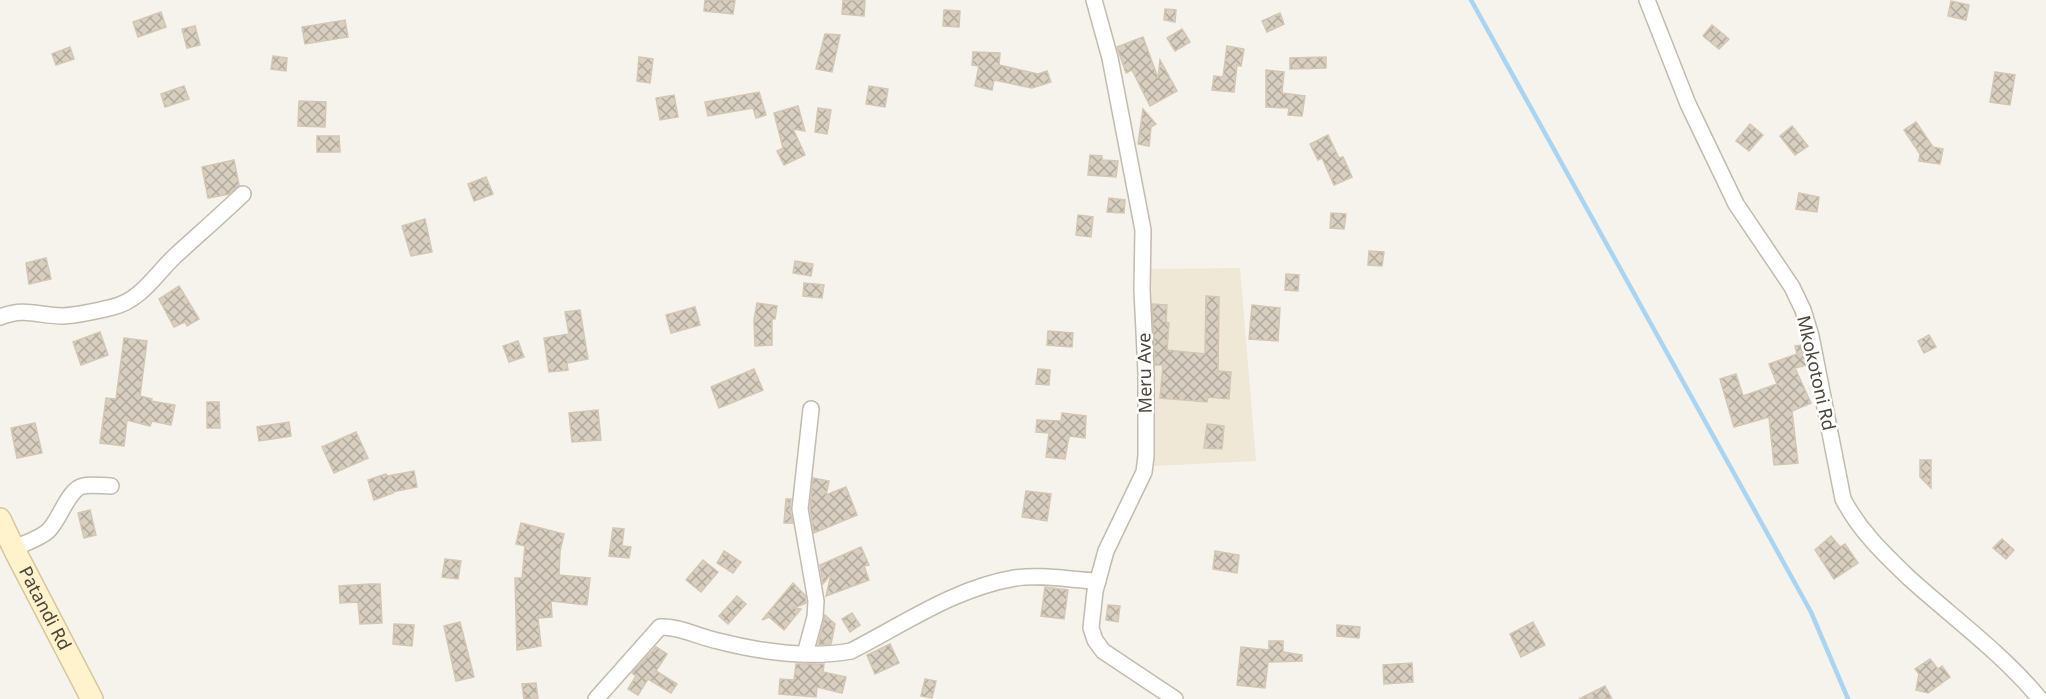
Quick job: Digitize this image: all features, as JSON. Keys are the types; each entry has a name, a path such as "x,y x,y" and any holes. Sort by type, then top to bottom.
{"street":[{"name":"Meru Ave","path":"1094,0 1110,58 1143,230 1146,456 1144,471 1106,550 1098,581 1091,628 1098,646 1175,699"},
{"name":"Mkokotoni Rd","path":"1647,0 1688,104 1736,204 1792,287 1803,310 1811,336 1843,499 1851,515 1876,547 1947,612 2019,673 2040,699"},
{"path":"0,317 25,311 53,315 79,314 129,302 243,194"},
{"path":"805,654 815,617 816,601 800,509 811,409"},
{"path":"14,548 47,532 57,521 78,487 111,486"},
{"name":"Patandi Rd","path":"0,519 91,699"},
{"path":"596,699 660,627 772,652 832,654 851,651 960,593 996,583 1016,578 1098,581"}],"shaded area":[{"path":"1240,268 1256,461 1153,466 1151,269"}],"building":[{"path":"705,0 735,0 733,14 704,11"},
{"path":"843,0 865,0 864,16 842,14"},
{"path":"1951,1 1969,5 1966,20 1948,16"},
{"path":"1165,9 1176,10 1175,22 1164,20"},
{"path":"944,10 960,11 959,27 943,26"},
{"path":"161,12 166,27 138,37 133,22"},
{"path":"1280,13 1284,24 1267,32 1262,21"},
{"path":"345,20 348,37 305,44 302,27"},
{"path":"1712,25 1729,39 1719,49 1703,36"},
{"path":"195,26 200,45 187,48 182,29"},
{"path":"1182,29 1190,42 1175,51 1167,38"},
{"path":"825,34 840,35 832,72 816,69"},
{"path":"1143,37 1158,78 1160,60 1177,91 1150,106 1132,70 1126,73 1117,47"},
{"path":"1227,46 1244,49 1241,66 1237,65 1234,92 1212,90 1214,76 1223,77"},
{"path":"70,47 74,59 56,65 52,54"},
{"path":"973,52 1000,53 999,65 1038,74 1047,71 1051,82 1032,88 994,80 992,90 975,86 979,66 972,65"},
{"path":"273,56 287,58 286,71 271,69"},
{"path":"639,57 653,59 650,83 637,81"},
{"path":"1326,57 1326,68 1290,69 1290,58"},
{"path":"1266,70 1284,72 1282,93 1305,96 1302,116 1288,115 1289,108 1266,107"},
{"path":"1995,72 2015,75 2010,105 1990,102"},
{"path":"184,86 189,99 165,107 161,94"},
{"path":"869,86 888,89 885,107 866,104"},
{"path":"759,92 766,115 756,118 753,108 708,116 705,102"},
{"path":"674,95 678,117 660,120 656,98"},
{"path":"299,101 326,102 325,127 298,126"},
{"path":"798,106 805,131 793,129 805,155 784,165 777,151 783,148 774,113"},
{"path":"818,108 831,110 827,134 815,132"},
{"path":"1143,109 1156,124 1151,127 1149,146 1138,144"},
{"path":"1916,122 1933,147 1943,149 1940,164 1919,161 1920,154 1904,130"},
{"path":"1750,124 1763,135 1749,151 1736,141"},
{"path":"1792,126 1808,146 1795,155 1780,136"},
{"path":"1328,135 1339,158 1343,157 1352,177 1334,185 1322,158 1318,160 1310,144"},
{"path":"317,136 339,136 340,152 317,152"},
{"path":"1090,155 1102,156 1102,160 1118,161 1116,177 1088,175"},
{"path":"234,160 239,185 229,194 208,198 202,167"},
{"path":"486,177 493,194 474,201 468,184"},
{"path":"1799,193 1819,197 1817,212 1796,209"},
{"path":"1109,198 1125,200 1124,213 1107,212"},
{"path":"1331,213 1346,214 1344,229 1330,228"},
{"path":"1078,215 1093,217 1091,237 1076,235"},
{"path":"425,219 432,252 411,256 402,226"},
{"path":"1369,251 1384,252 1382,266 1368,265"},
{"path":"46,258 51,279 29,284 26,263"},
{"path":"795,261 813,264 811,276 793,273"},
{"path":"1286,274 1299,275 1298,291 1285,290"},
{"path":"804,283 824,285 822,298 803,296"},
{"path":"179,286 199,319 187,326 185,322 174,327 159,299"},
{"path":"1206,296 1219,297 1218,371 1231,372 1229,399 1208,397 1207,402 1160,398 1163,365 1155,365 1152,304 1167,305 1166,322 1169,323 1167,350 1205,354"},
{"path":"757,303 777,306 775,319 772,319 772,345 755,346 754,320"},
{"path":"1252,305 1280,308 1278,341 1249,339"},
{"path":"695,307 700,325 671,333 666,315"},
{"path":"580,310 588,359 567,363 568,370 549,372 544,338 569,334 565,312"},
{"path":"1048,331 1073,333 1072,347 1047,345"},
{"path":"100,332 108,355 81,365 73,342"},
{"path":"1929,335 1936,347 1924,353 1918,341"},
{"path":"124,338 147,341 140,396 152,399 151,401 175,405 171,425 152,421 150,426 127,420 124,446 100,443 106,398 116,399"},
{"path":"518,341 524,357 509,362 503,346"},
{"path":"1803,345 1807,365 1795,368 1811,403 1792,411 1798,463 1774,465 1769,417 1734,427 1720,379 1736,374 1743,396 1777,384 1769,364 1797,354 1795,346"},
{"path":"754,369 763,390 719,408 711,387"},
{"path":"1038,369 1050,370 1049,385 1036,384"},
{"path":"207,402 219,402 220,428 207,428"},
{"path":"598,410 601,440 572,442 569,413"},
{"path":"1062,413 1086,416 1085,438 1069,436 1065,459 1046,457 1049,433 1036,432 1037,420 1061,421"},
{"path":"289,422 291,436 259,441 257,427"},
{"path":"35,423 42,453 17,458 11,428"},
{"path":"1207,424 1224,426 1222,449 1204,448"},
{"path":"356,432 368,458 334,473 322,447"},
{"path":"1920,460 1931,460 1931,488 1920,477"},
{"path":"414,471 417,487 392,492 374,500 368,480 386,474 387,476"},
{"path":"813,478 829,481 826,495 846,487 857,515 814,533 810,509"},
{"path":"1026,491 1051,494 1047,521 1022,517"},
{"path":"786,499 791,499 790,510 793,523 784,523"},
{"path":"90,510 96,535 84,538 78,513"},
{"path":"521,523 564,534 560,551 559,575 590,578 587,605 551,601 552,617 538,618 541,646 517,650 515,578 522,578 525,546 516,544"},
{"path":"613,528 624,529 622,546 631,547 629,558 609,556"},
{"path":"1831,536 1840,547 1845,544 1858,563 1834,579 1815,550"},
{"path":"2002,539 2014,550 2006,559 1993,548"},
{"path":"861,547 869,565 864,566 869,580 826,596 831,574 823,584 820,565"},
{"path":"724,551 741,562 733,573 717,563"},
{"path":"1215,551 1239,555 1237,573 1213,569"},
{"path":"445,559 461,561 458,579 442,577"},
{"path":"703,560 718,572 701,592 686,580"},
{"path":"793,583 805,595 806,603 794,608 801,609 784,630 769,617 762,620"},
{"path":"380,584 382,623 360,624 358,602 340,603 339,586"},
{"path":"1045,587 1068,590 1064,619 1041,616"},
{"path":"737,596 746,604 728,624 719,616"},
{"path":"1108,605 1120,606 1118,622 1106,620"},
{"path":"852,613 860,625 850,632 842,619"},
{"path":"825,615 835,624 831,644 818,645"},
{"path":"460,622 474,677 456,681 444,626"},
{"path":"1533,622 1545,645 1521,657 1510,634"},
{"path":"394,624 414,625 412,646 393,644"},
{"path":"1337,625 1360,627 1359,638 1337,636"},
{"path":"1269,641 1283,641 1283,652 1302,655 1302,661 1268,662 1265,688 1237,685 1241,647 1269,650"},
{"path":"890,644 899,663 875,674 867,655"},
{"path":"656,647 667,654 656,671 677,684 671,693 648,679 638,695 628,689 636,676 632,673"},
{"path":"1930,659 1938,669 1942,666 1950,677 1928,693 1916,690 1919,674 1915,669"},
{"path":"1412,663 1413,682 1384,684 1383,665"},
{"path":"796,664 824,664 823,672 846,677 842,693 817,687 816,697 779,694 780,679 794,680"},
{"path":"925,679 936,681 932,698 921,696"},
{"path":"536,683 538,699 524,699 522,684"},
{"path":"1605,686 1612,699 1579,699"}],"waterway":[{"path":"1471,0 1811,612 1848,699"}]}
